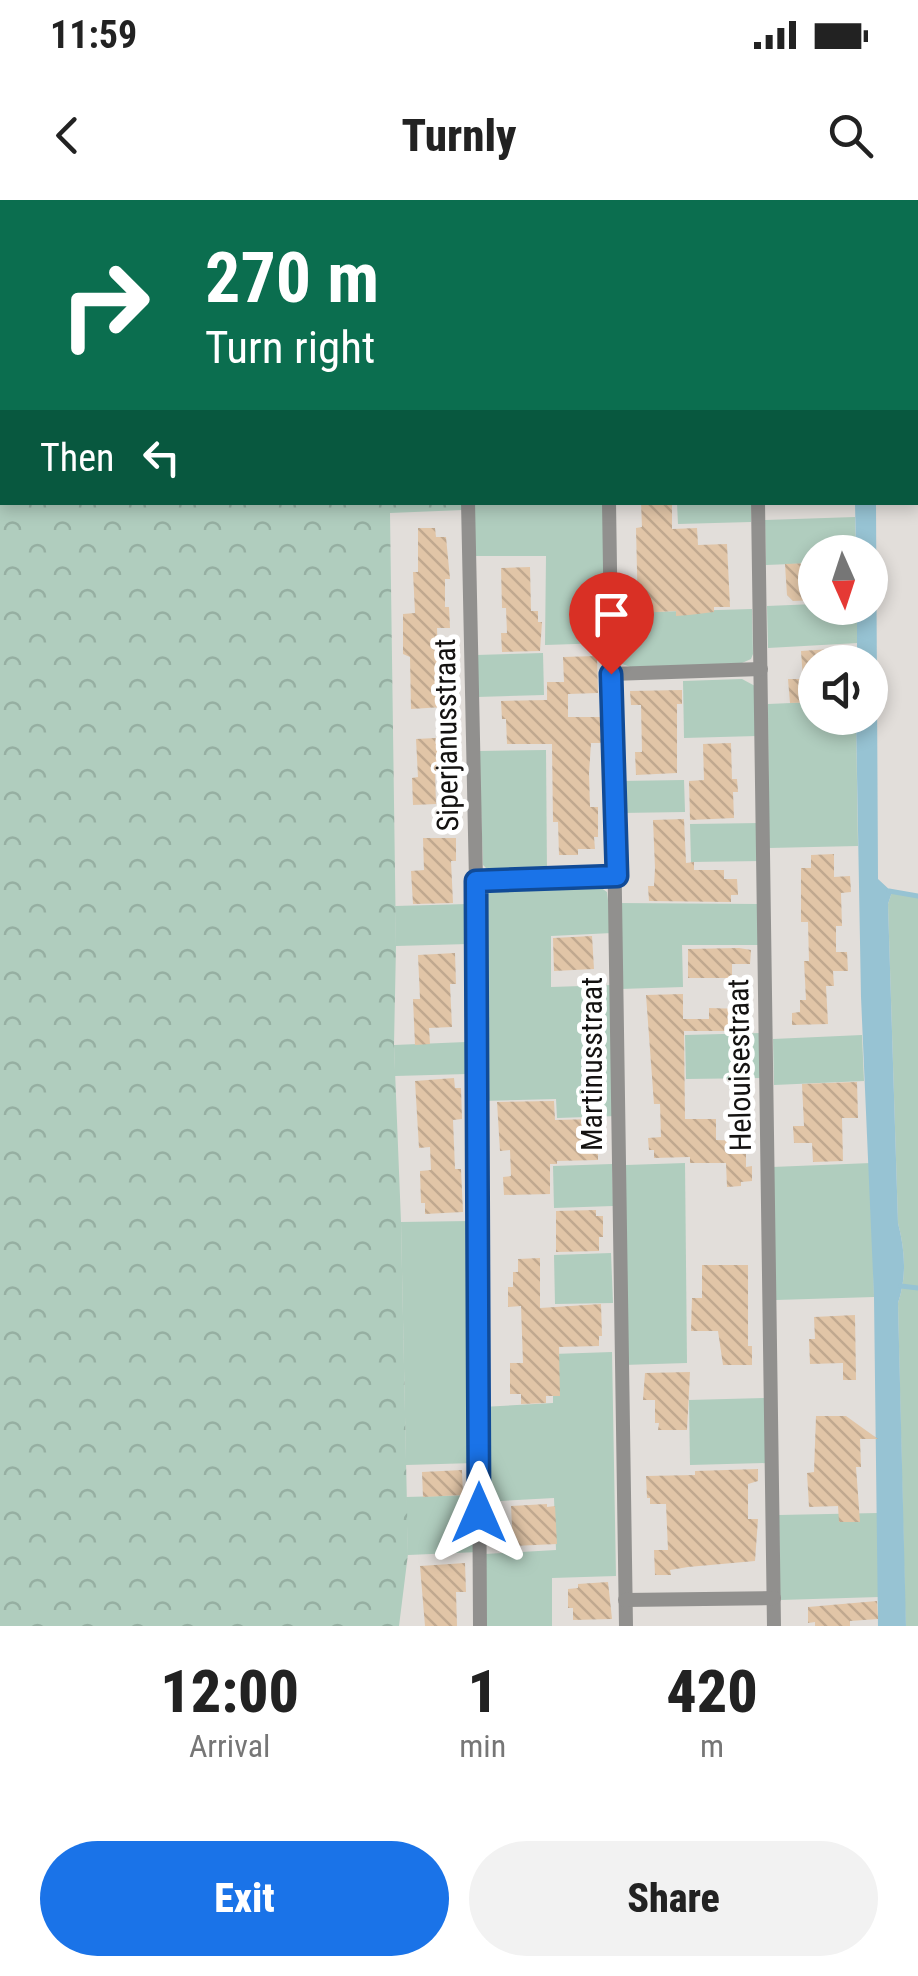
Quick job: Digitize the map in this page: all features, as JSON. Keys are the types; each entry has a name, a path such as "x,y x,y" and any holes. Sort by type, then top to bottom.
{"street":[{"name":"Siperjanusstraat","path":"468,505 476,881 480,1626"},
{"name":"Martinusstraat","path":"609,505 626,1626"},
{"name":"Helouisestraat","path":"758,505 774,1626"},
{"path":"611,674 761,669"},
{"path":"476,881 617,876"},
{"path":"625,1600 774,1598"}],"green space":[{"path":"0,505 463,505 463,510 390,513 394,1045 408,1554 399,1626 0,1626"},
{"path":"475,505 605,505 606,643 545,645 546,556 475,556"},
{"path":"677,505 751,505 751,522 678,524"},
{"path":"855,517 856,535 798,535 798,564 766,565 765,520"},
{"path":"798,605 798,625 857,625 858,643 768,648 767,606"},
{"path":"752,609 753,654 742,663 633,668 617,662 617,613"},
{"path":"543,653 544,695 477,697 476,655"},
{"path":"742,679 755,686 757,736 684,738 683,681"},
{"path":"798,703 798,735 856,735 858,846 769,848 768,704"},
{"path":"546,750 547,874 493,875 483,865 479,751"},
{"path":"684,780 685,812 621,813 620,781"},
{"path":"761,823 762,861 691,862 690,824"},
{"path":"594,883 607,892 612,933 551,936 551,987 612,985 617,1116 557,1118 556,1099 482,1101 483,894 488,887"},
{"path":"892,892 918,896 918,1626 906,1626 905,1606 898,1303 904,1263 898,1223 888,904"},
{"path":"617,903 758,904 760,945 682,945 683,987 620,989"},
{"path":"467,904 468,944 396,946 395,906"},
{"path":"761,1033 762,1078 686,1079 685,1035"},
{"path":"862,1035 864,1081 774,1085 773,1039"},
{"path":"466,1042 467,1074 395,1076 394,1045"},
{"path":"685,1163 687,1363 623,1365 626,1165"},
{"path":"871,1163 874,1297 776,1300 772,1167"},
{"path":"612,1164 613,1206 554,1208 553,1166"},
{"path":"470,1221 475,1463 406,1465 401,1222"},
{"path":"611,1253 613,1303 555,1304 554,1255"},
{"path":"612,1352 616,1576 552,1578 552,1626 486,1626 485,1554 556,1550 554,1498 483,1502 482,1407 553,1403 553,1354"},
{"path":"766,1398 767,1463 690,1465 689,1400"},
{"path":"476,1495 478,1552 408,1555 406,1497"},
{"path":"878,1513 879,1597 780,1600 779,1515"}],"water":[{"path":"855,505 876,505 876,535 856,535"},
{"path":"857,625 877,625 877,645 857,645"},
{"path":"856,735 877,735 878,879 892,892 888,904 898,1223 904,1263 898,1303 906,1626 878,1626 874,1297 861,997"}],"building":[{"path":"641,505 672,505 672,529 697,528 698,545 727,544 730,607 676,616 676,611 638,613 636,528 642,527"},
{"path":"418,528 435,528 436,537 446,537 450,579 445,579 445,607 449,607 450,628 437,628 438,662 443,662 453,675 454,696 443,696 443,707 411,709 410,657 403,654 403,614 415,613 413,572 418,572"},
{"path":"785,564 798,564 798,601 787,595"},
{"path":"530,567 531,611 538,611 538,622 542,622 540,651 502,652 501,633 507,633 501,568"},
{"path":"597,656 598,693 568,694 568,717 601,717 601,743 591,743 589,774 590,807 598,807 598,837 594,837 595,849 578,849 578,855 559,855 558,822 553,822 552,744 507,744 501,701 547,700 547,682 564,682 563,657"},
{"path":"788,679 798,679 798,703 790,703"},
{"path":"682,690 682,704 677,704 677,773 636,775 635,752 642,752 641,705 631,705 630,691"},
{"path":"455,737 457,770 435,771 436,804 413,805 412,778 418,777 416,739"},
{"path":"731,743 732,779 737,779 738,792 733,792 734,818 690,820 689,781 704,780 703,744"},
{"path":"684,819 686,863 694,862 694,870 724,870 724,879 737,879 738,895 731,895 731,902 649,901 648,886 654,886 655,868 653,820"},
{"path":"423,838 456,838 456,861 451,861 453,903 413,904 411,871 424,870"},
{"path":"834,854 834,877 850,876 851,892 841,893 842,926 836,926 836,952 847,952 848,971 833,971 834,986 826,986 828,1024 792,1025 792,1013 800,1012 800,1000 806,1000 804,961 809,961 808,922 801,922 801,868 811,868 811,855"},
{"path":"592,936 594,969 554,971 553,938"},
{"path":"688,949 751,950 750,964 732,964 732,978 688,978"},
{"path":"455,953 456,984 450,984 452,1027 429,1028 430,1044 415,1045 413,999 420,999 418,955"},
{"path":"683,994 683,1019 709,1019 709,1008 745,1009 740,1031 684,1031 685,1119 716,1119 716,1140 746,1141 746,1167 752,1166 752,1181 741,1182 741,1186 727,1187 726,1163 690,1163 690,1157 654,1158 654,1150 649,1150 648,1138 661,1137 660,1104 654,1104 646,995"},
{"path":"454,1078 455,1088 461,1088 462,1119 453,1120 455,1169 461,1169 463,1212 425,1214 420,1171 431,1170 430,1147 419,1148 415,1081"},
{"path":"857,1082 858,1118 842,1118 843,1161 813,1162 812,1143 794,1143 793,1126 804,1126 802,1084"},
{"path":"554,1101 555,1120 594,1119 598,1123 598,1160 550,1164 550,1194 504,1195 503,1177 511,1176 510,1150 500,1151 497,1102"},
{"path":"596,1210 596,1216 603,1216 599,1251 556,1252 556,1211"},
{"path":"540,1258 540,1308 601,1304 602,1336 599,1346 559,1347 560,1396 546,1396 546,1403 521,1404 521,1394 510,1394 510,1363 523,1363 521,1306 508,1307 508,1287 513,1287 518,1259"},
{"path":"702,1265 748,1265 748,1346 752,1346 752,1365 723,1365 718,1331 691,1331 692,1298 702,1298"},
{"path":"855,1315 856,1380 843,1380 843,1363 810,1364 809,1339 815,1339 814,1317"},
{"path":"690,1372 687,1430 658,1430 655,1400 643,1400 645,1373"},
{"path":"816,1416 846,1416 878,1439 860,1439 861,1467 856,1467 860,1522 839,1522 838,1506 809,1507 807,1473 814,1472"},
{"path":"758,1469 758,1481 748,1484 748,1519 758,1519 755,1561 688,1567 670,1570 671,1575 655,1575 654,1550 668,1550 666,1504 650,1504 646,1476"},
{"path":"462,1470 463,1495 423,1497 422,1472"},
{"path":"511,1506 555,1506 557,1544 513,1546"},
{"path":"465,1563 466,1592 456,1592 457,1626 425,1626 420,1566"},
{"path":"608,1582 612,1619 573,1620 573,1608 568,1608 568,1589 578,1588 578,1584"},
{"path":"877,1601 878,1619 850,1621 850,1626 808,1623 808,1607"}],"waterway":[{"path":"889,891 918,896"},
{"path":"901,1286 918,1288"}],"route":[{"path":"479,1513 476,881 617,876 611,674"}]}
